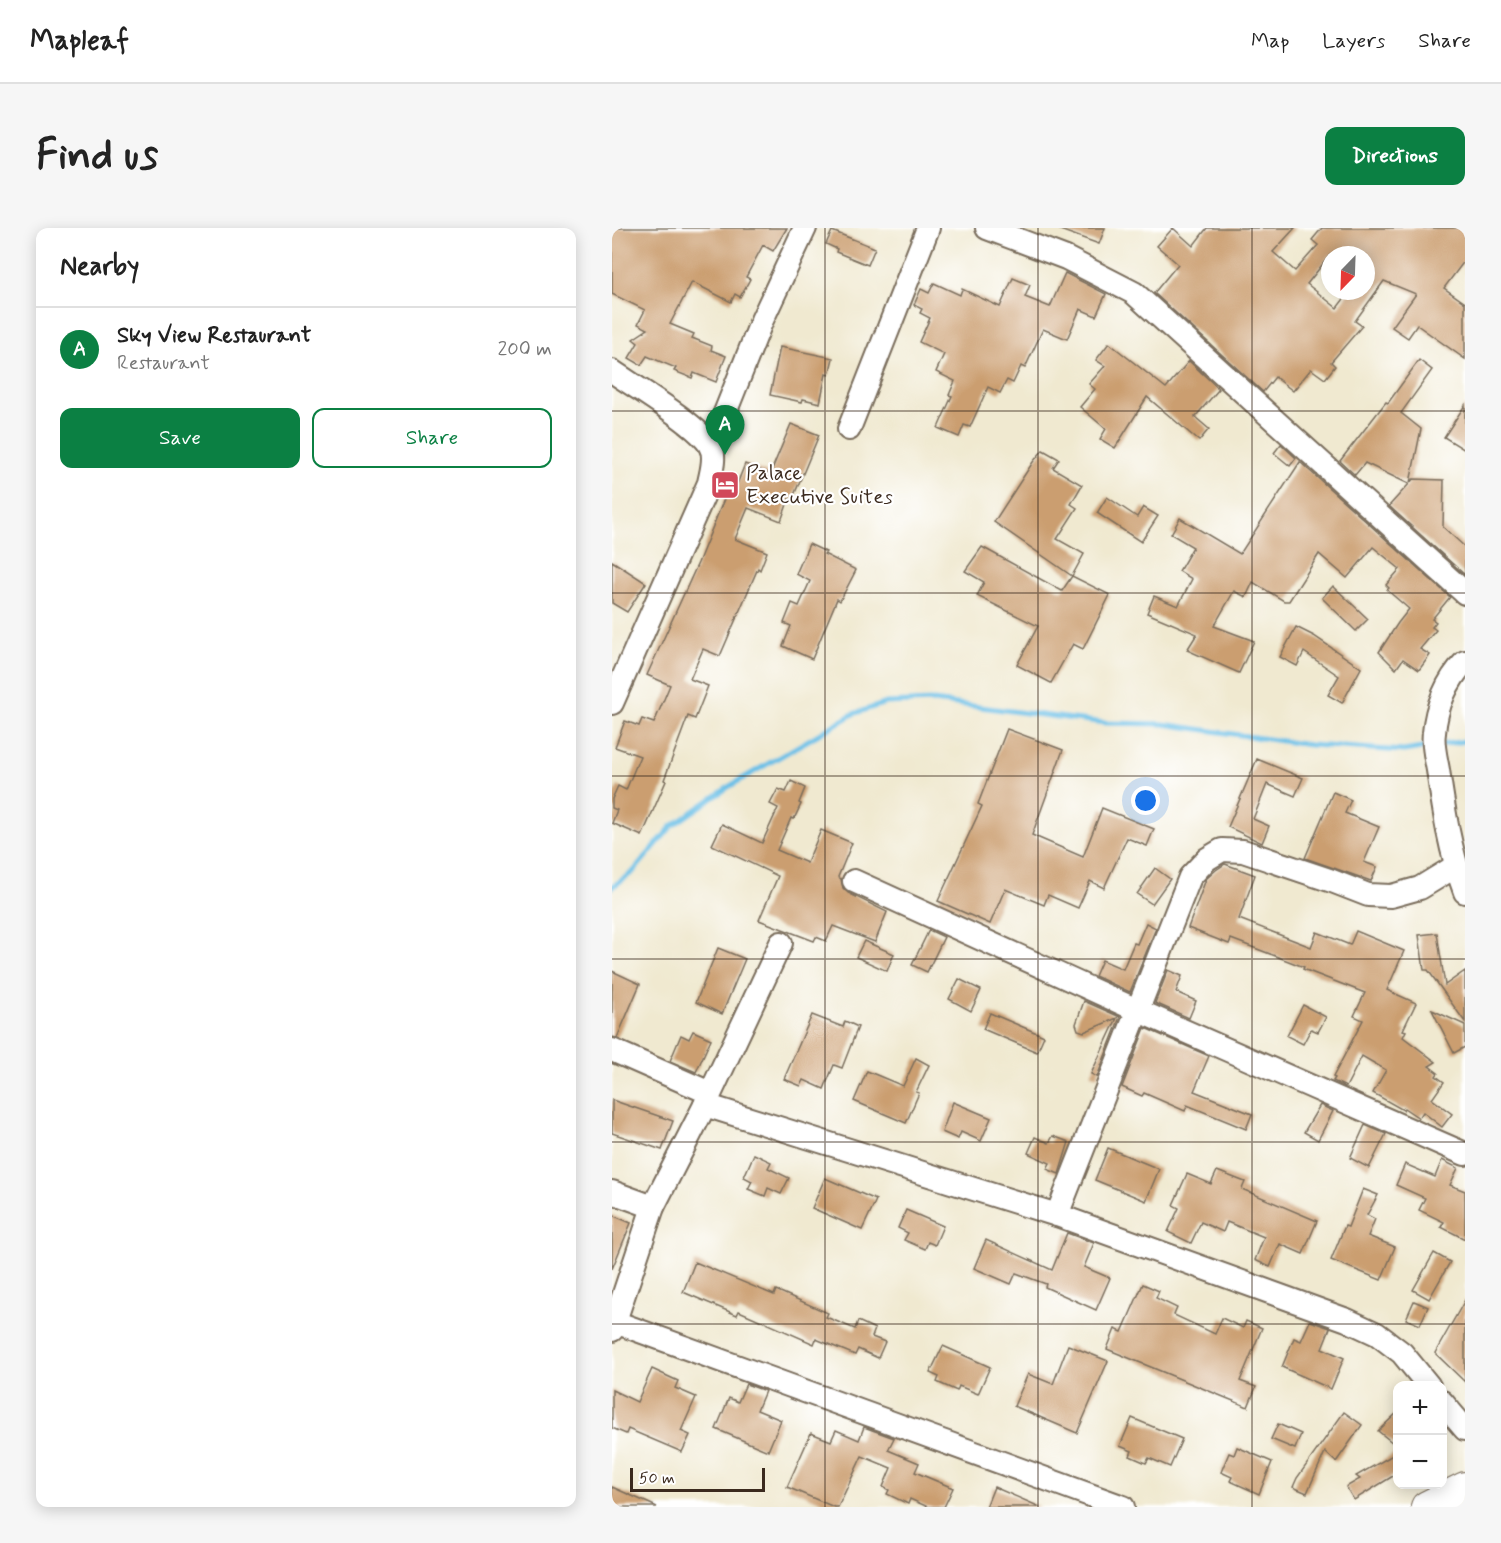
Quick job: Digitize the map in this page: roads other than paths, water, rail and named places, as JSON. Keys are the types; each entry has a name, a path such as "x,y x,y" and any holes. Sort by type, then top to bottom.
{"main road":[{"path":"1427,1507 1465,1488"}],"street":[{"path":"612,703 709,483 713,463 711,448 762,320 806,228"},
{"path":"849,429 928,228"},
{"path":"987,228 1066,258 1134,293 1465,593"},
{"path":"612,371 691,426 711,448"},
{"path":"1465,662 1455,672 1439,707 1433,735 1445,820 1465,892"},
{"path":"1057,1215 1190,877 1207,859 1222,850 1244,852 1332,880 1368,896 1391,896 1420,888 1456,866"},
{"path":"854,880 1139,1011 1465,1154"},
{"path":"781,943 708,1099 653,1207 614,1326 1123,1507"},
{"path":"612,1050 708,1099 1057,1215 1273,1292 1377,1334 1402,1353 1425,1381"},
{"path":"612,1192 653,1207"},
{"path":"1447,1407 1465,1429"}],"waterway":[{"path":"612,887 633,872 672,826 730,786 853,714 886,703 933,701 1105,723 1163,724 1310,745 1404,751 1428,747"},
{"path":"1440,745 1465,741"}],"place":[{"name":"Sky View Restaurant","path":"725,455"},
{"name":"Palace Executive Suites","path":"725,485"}]}
